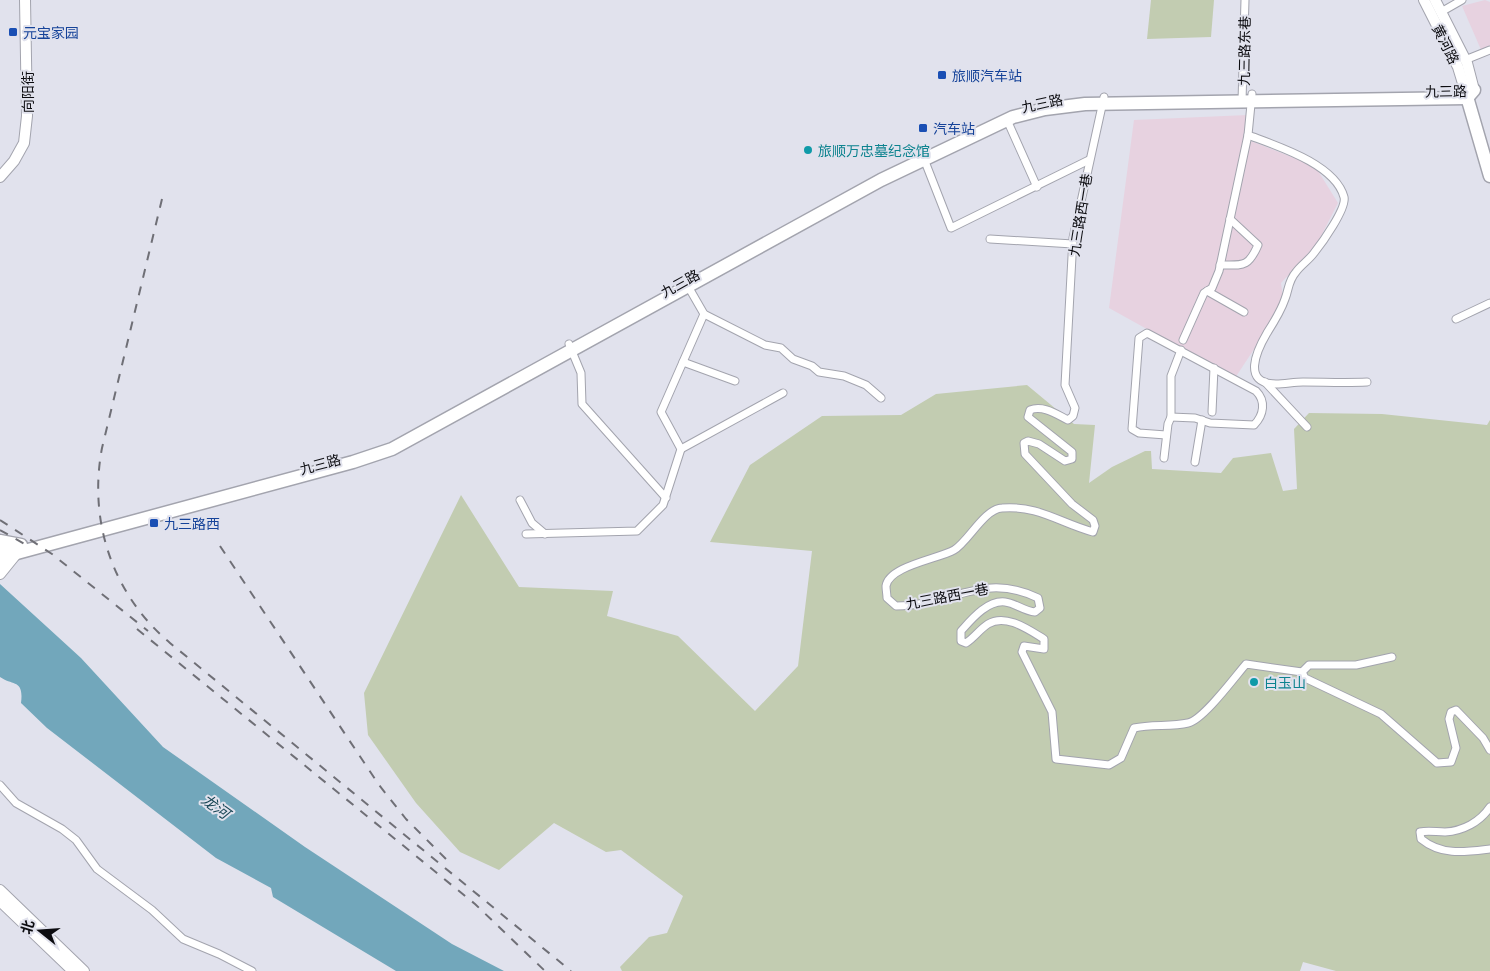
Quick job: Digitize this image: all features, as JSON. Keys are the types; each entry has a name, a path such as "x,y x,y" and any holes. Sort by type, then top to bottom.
{"highway":[{"name":"九三路","path":"0,541 8,552 26,544 377,447 401,437 570,348 878,175 1010,111 1057,99 1247,98 1469,93"},
{"name":"黄河路","path":"1469,93 1490,151"},
{"name":"黄河路","path":"1469,93 1490,176"},
{"name":"九三路","path":"686,284 881,180 1007,120 1045,109 1103,100"}],"main road":[{"name":"向阳街","path":"0,176 14,161 24,143 27,116 25,0"},
{"name":"黄河路","path":"1424,0 1458,66 1469,93"},
{"name":"黄河路","path":"1435,0 1465,60 1469,93"},
{"path":"0,574 8,552"},
{"path":"0,890 84,971"},
{"path":"0,901 73,971"}],"street":[{"name":"九三路东巷","path":"1183,340 1204,293 1212,288 1220,265 1248,135 1245,0"},
{"path":"1441,12 1462,0"},
{"path":"1465,60 1486,55 1490,50"},
{"name":"九三路西一巷","path":"1103,100 1072,244 1066,385 1075,408 1073,416 1068,420 1051,411 1037,408 1030,410 1028,417 1072,452 1072,459 1065,461 1039,444 1028,441 1024,443 1025,454 1072,504 1093,520 1095,526 1093,532 1079,528 1044,512 1023,508 999,508 988,516 956,549 901,569 893,575 886,585 887,598 896,606 909,606 979,588 1002,586 1022,590 1038,598 1040,608 1035,612 1004,602 990,605 976,615 961,631 961,641 966,643 988,623 1006,620 1044,639 1044,649 1024,646 1022,652 1052,712 1056,760 1109,765 1121,758 1134,728 1147,725 1188,724 1201,719 1246,664 1302,672"},
{"path":"1007,120 1037,187"},
{"path":"1248,135 1311,161 1329,175 1344,196 1345,206 1314,254 1296,271 1287,286 1286,297 1280,311 1261,344 1254,361 1254,370 1257,376 1307,427"},
{"path":"924,159 951,228 1089,160"},
{"path":"1220,265 1246,265 1251,261 1258,245 1230,219"},
{"path":"990,239 1072,244"},
{"path":"686,284 704,314 765,345 781,348 793,359 812,366 819,372 844,376 866,385 881,398"},
{"path":"1207,291 1244,312"},
{"path":"1456,319 1490,303"},
{"path":"681,449 661,412 704,314"},
{"path":"1166,434 1139,433 1132,429 1139,338 1147,333 1182,350 1261,396 1263,406 1262,413 1254,425 1171,417"},
{"path":"570,348 581,373 581,397 586,411 666,498"},
{"path":"1164,458 1166,434 1171,417 1171,376 1182,350"},
{"path":"683,362 735,381"},
{"path":"1212,412 1214,368"},
{"path":"1264,382 1275,384 1294,382 1367,382"},
{"path":"1261,396 1271,389"},
{"path":"526,534 637,531 663,505 681,449 783,393"},
{"path":"1195,462 1202,420"},
{"path":"520,500 532,523 545,534"},
{"path":"1392,657 1356,665 1309,666 1302,672 1304,678 1381,714 1438,763 1452,762 1456,748 1449,719 1451,712 1456,710 1483,738 1490,750"},
{"path":"0,785 16,803 62,829 76,840 97,869 152,910 184,939 252,971"},
{"path":"1490,807 1484,816 1466,828 1445,832 1420,832 1421,839 1431,847 1446,852 1490,849"}],"shaded area":[{"path":"1485,0 1490,2 1490,54 1482,52 1462,6"},
{"path":"1247,115 1243,138 1315,166 1338,203 1317,244 1281,283 1284,304 1235,378 1109,308 1134,120"}],"green space":[{"path":"1151,0 1214,0 1211,37 1147,39"},
{"path":"1027,385 1074,424 1095,425 1089,483 1112,467 1145,451 1151,451 1152,469 1221,473 1233,458 1271,453 1283,491 1297,489 1294,429 1309,413 1382,414 1487,425 1490,420 1490,971 1336,971 1303,962 1300,971 622,971 620,967 649,937 667,933 683,896 621,850 606,852 554,823 499,870 460,852 416,803 368,735 364,693 461,495 519,587 613,591 607,616 678,636 755,711 798,666 812,551 710,542 750,465 822,416 901,415 936,394"}],"water":[{"name":"龙河","path":"0,584 81,658 163,747 305,847 452,944 504,971 396,971 273,897 271,888 216,858 47,728 21,703 21,690 19,687 0,677"}],"railway":[{"path":"162,199 102,448 99,476 102,530 109,555 120,580 133,603 150,624 170,643 571,971"},
{"path":"0,520 52,554 148,631"},
{"path":"0,530 28,546"},
{"path":"220,546 379,785 406,819 450,863"},
{"path":"137,629 475,904 545,971"}],"place":[{"name":"元宝家园","path":"13,32"},
{"name":"旅顺汽车站","path":"942,75"},
{"name":"汽车站","path":"923,128"},
{"name":"旅顺万忠墓纪念馆","path":"808,150"},
{"name":"九三路西","path":"154,523"},
{"name":"白玉山","path":"1254,682"}]}
